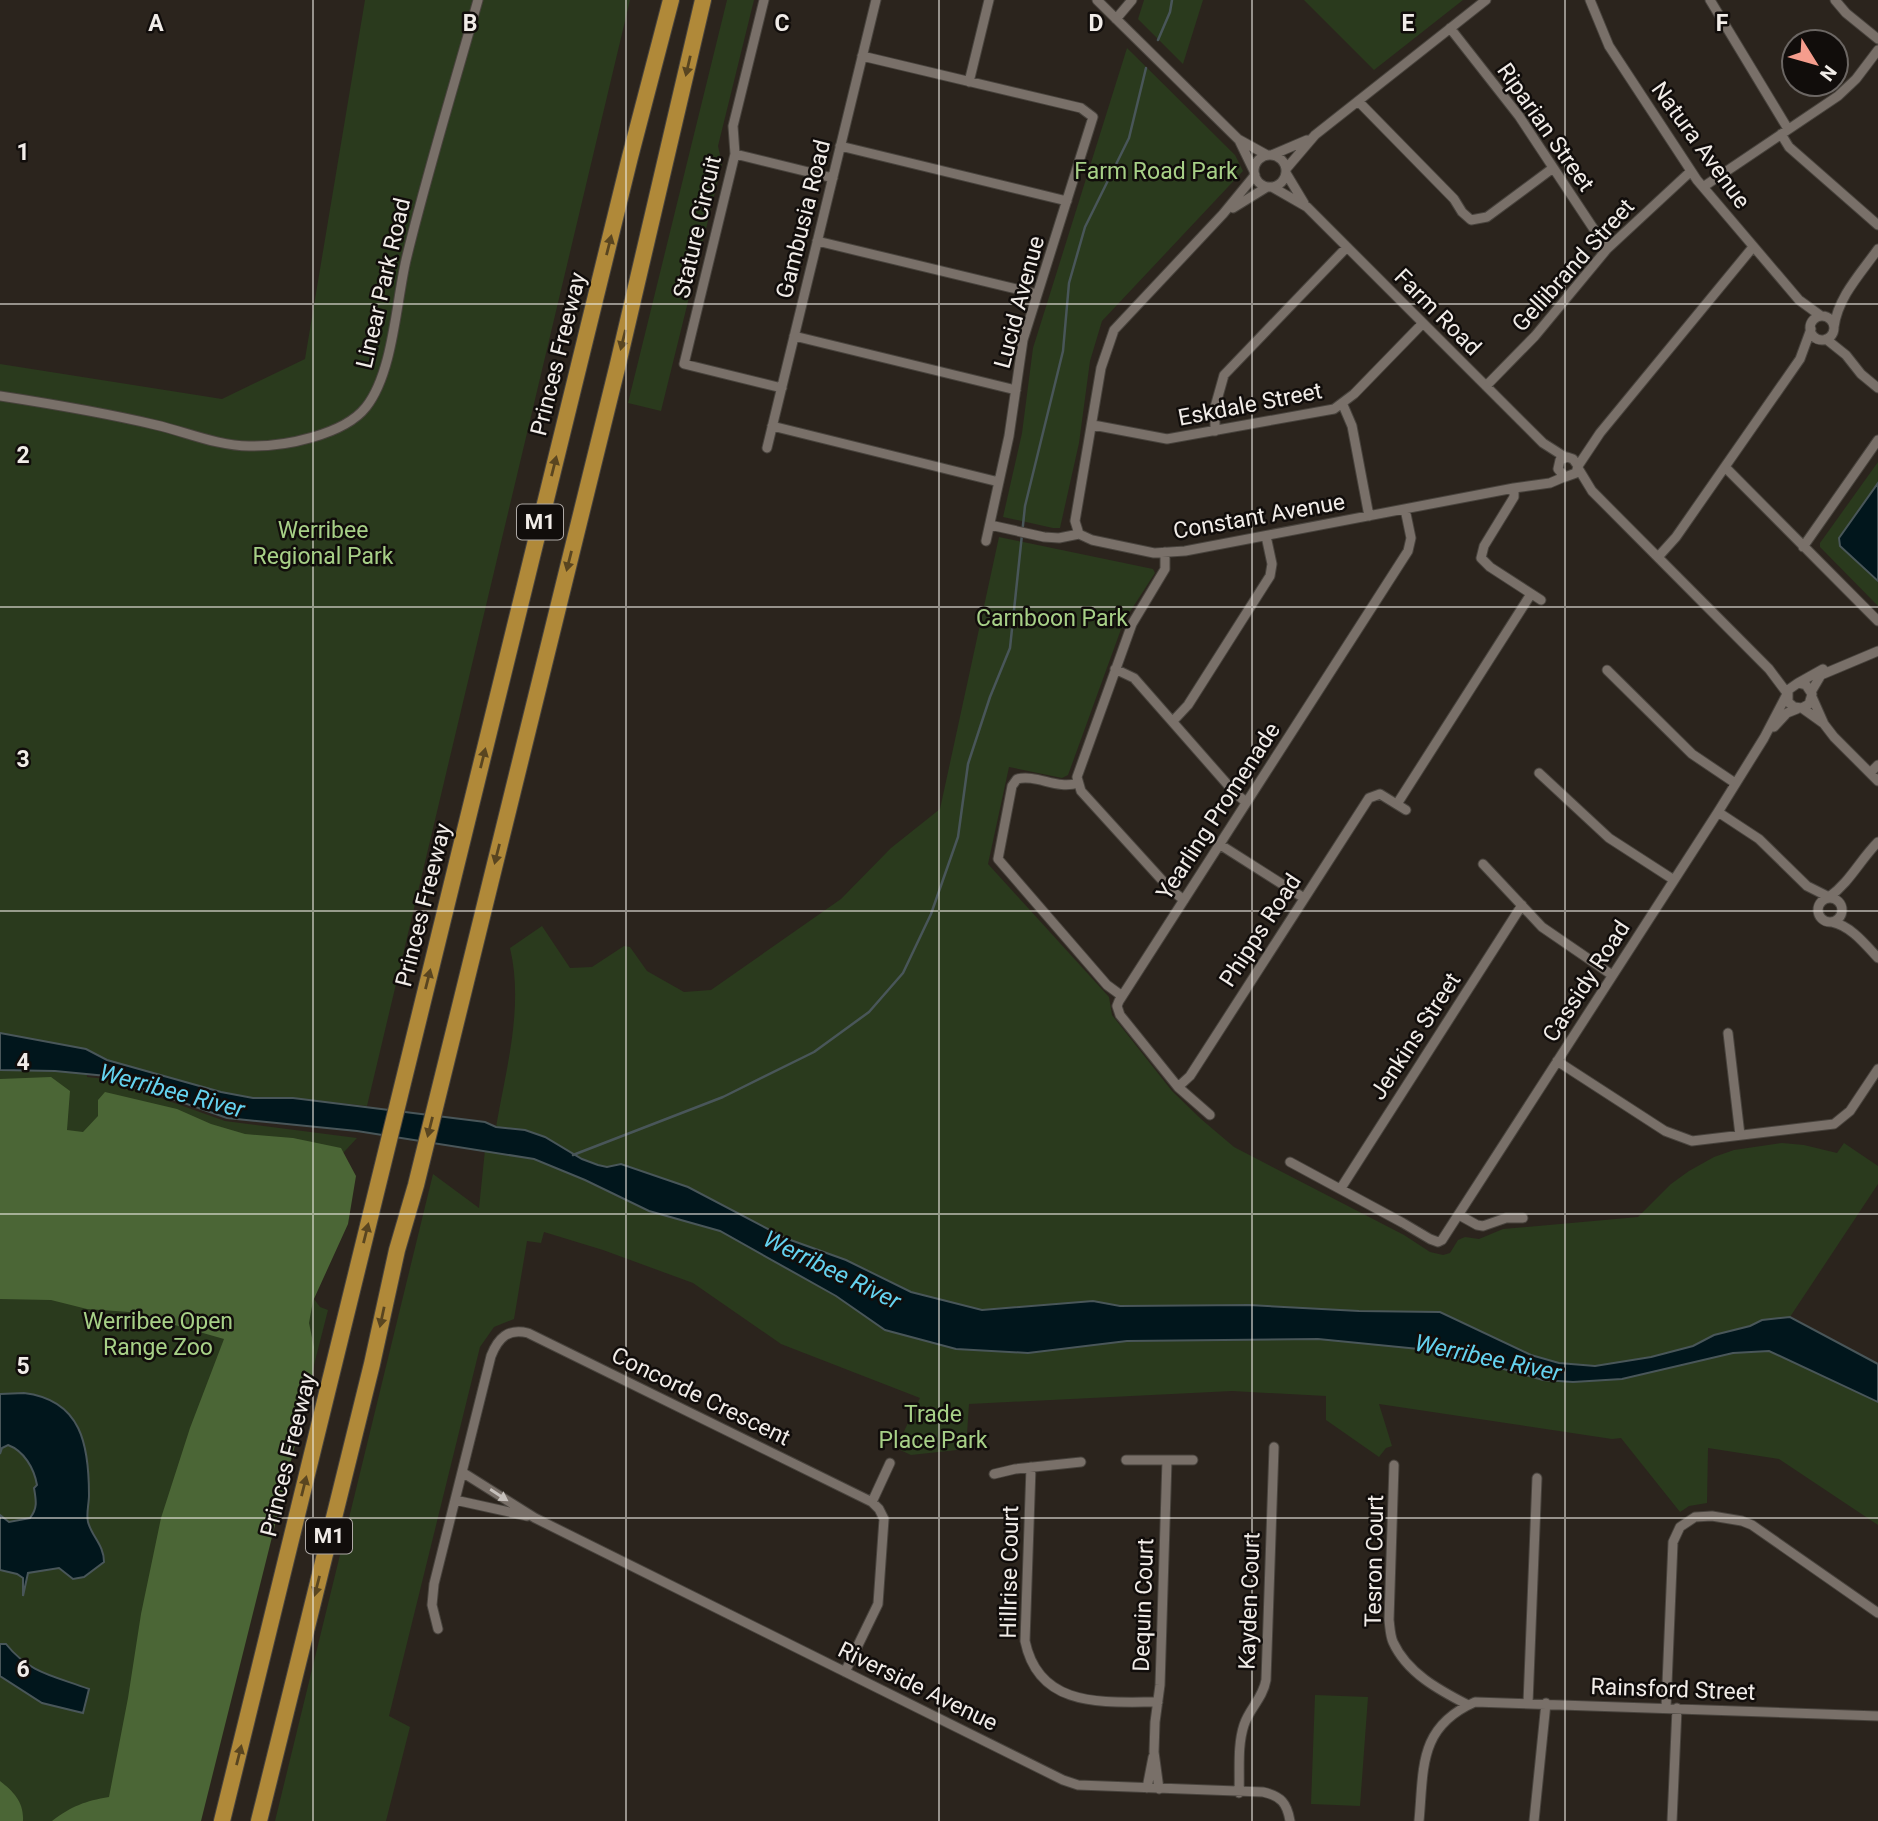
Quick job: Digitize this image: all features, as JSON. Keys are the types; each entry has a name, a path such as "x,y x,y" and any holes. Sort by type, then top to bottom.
{"highway":[{"name":"Princes Freeway","path":"222,1821 671,0"},
{"name":"M1","path":"260,1821 397,1251 416,1185 618,363 703,0"}],"street":[{"name":"Linear Park Road","path":"0,396 124,418 245,446 310,437 342,426 360,415 373,398 383,374 406,260 478,0"},
{"name":"Stature Circuit","path":"764,0 733,126 735,154 684,364 782,388"},
{"name":"Gambusia Road","path":"767,448 876,0"},
{"path":"862,56 969,82 989,0"},
{"path":"1097,0 1238,139 1280,158 1286,171"},
{"path":"1116,19 1132,0"},
{"path":"1223,214 1282,182 1286,171 1315,135 1486,0"},
{"name":"Natura Avenue","path":"1590,0 1609,46 1690,172 1799,300 1822,316"},
{"path":"1710,0 1785,132 1789,147 1878,225"},
{"path":"1835,0 1846,13 1878,39"},
{"name":"Riparian Street","path":"1450,28 1519,116 1608,249"},
{"path":"1703,187 1847,88 1878,50"},
{"name":"Lucid Avenue","path":"969,82 1081,108 1093,117 1023,340 1016,390 986,541"},
{"path":"1358,101 1471,219 1487,217 1553,168"},
{"path":"1079,534 1075,521 1101,368 1114,330 1223,214 1255,173 1258,161 1315,135"},
{"path":"1238,139 1259,183 1270,187"},
{"path":"840,146 1067,201"},
{"path":"735,154 833,178"},
{"name":"Farm Road","path":"1286,171 1307,207"},
{"name":"Gellibrand Street","path":"1486,386 1535,336 1608,249 1690,172"},
{"name":"Farm Road","path":"1270,187 1290,195 1307,207 1543,443 1558,466"},
{"path":"817,241 1037,294"},
{"path":"1215,431 1215,407 1224,375 1347,247"},
{"path":"1566,477 1576,474 1593,442 1753,247"},
{"path":"1658,557 1676,537 1800,359 1813,320 1822,316 1844,296 1878,249"},
{"path":"1800,359 1834,328 1844,296"},
{"name":"Natura Avenue","path":"1799,300 1811,327"},
{"path":"1822,316 1831,319 1846,355 1861,374 1878,388"},
{"name":"Eskdale Street","path":"1093,425 1157,439 1178,438 1334,409 1343,405 1423,323"},
{"path":"1811,327 1815,337 1825,339 1846,355"},
{"path":"794,336 1016,390"},
{"path":"1343,405 1352,426 1369,516"},
{"path":"772,426 999,482"},
{"path":"1803,547 1878,440"},
{"path":"1536,485 1566,457 1593,442"},
{"name":"Farm Road","path":"1543,443 1566,457"},
{"path":"1566,457 1575,460 1592,491 1769,669 1787,694 1788,702 1825,724"},
{"path":"1558,466 1566,477 1592,491"},
{"path":"1725,467 1878,621"},
{"name":"Constant Avenue","path":"990,525 1059,538 1079,534 1092,540 1154,553 1266,536 1550,483 1566,477"},
{"path":"1514,488 1514,497 1484,546 1481,558 1490,567 1541,600"},
{"name":"Yearling Promenade","path":"1122,996 1408,551 1411,538 1405,509"},
{"path":"1172,721 1188,705 1270,576 1272,564 1266,536"},
{"path":"1165,552 1163,576 1132,624 1079,769 1078,783 1081,791 1171,890 1184,900"},
{"path":"1406,810 1397,804 1531,594"},
{"path":"1799,708 1809,704 1821,675 1878,650"},
{"path":"1787,694 1790,687 1797,683 1824,668 1835,667"},
{"path":"1115,669 1134,678 1235,793 1246,802"},
{"path":"1769,669 1806,685 1834,737 1878,781"},
{"path":"1607,670 1692,754 1735,783"},
{"name":"Cassidy Road","path":"1341,1188 1430,1240 1438,1242 1445,1236 1764,738 1787,694"},
{"name":"Cassidy Road","path":"1764,738 1786,714 1799,708"},
{"path":"1870,773 1878,765"},
{"path":"1539,773 1609,838 1674,880"},
{"path":"1078,783 1062,786 1025,778 1017,779 1012,786 998,859 1107,985 1122,996 1117,1006 1120,1015 1178,1087 1210,1115"},
{"name":"Phipps Road","path":"1178,1087 1190,1076 1365,803 1374,794 1380,794 1397,804"},
{"path":"1717,812 1759,839 1807,886 1837,899 1854,933"},
{"path":"1831,922 1839,918 1850,879 1857,866 1878,842"},
{"path":"1219,845 1304,898"},
{"path":"1483,863 1542,927 1612,975"},
{"path":"1818,910 1821,901 1850,879"},
{"path":"1807,886 1822,919 1840,924 1854,933 1878,958"},
{"name":"Jenkins Street","path":"1341,1188 1522,905"},
{"path":"1728,1032 1741,1135"},
{"path":"1557,1061 1680,1138 1692,1141 1834,1124 1850,1111 1878,1069"},
{"path":"1290,1162 1341,1188"},
{"path":"1459,1215 1483,1226 1506,1218 1523,1219"},
{"name":"Concorde Crescent","path":"438,1629 432,1605 433,1584 495,1347 500,1338 510,1332 528,1333 872,1502"},
{"name":"Kayden Court","path":"1238,1793 1242,1731 1261,1696 1266,1680 1274,1447"},
{"path":"1126,1460 1193,1460"},
{"name":"Dequin Court","path":"1147,1788 1154,1752 1158,1702 1167,1460"},
{"name":"Hillrise Court","path":"994,1474 1081,1462"},
{"path":"845,1672 875,1612 880,1594 884,1520 872,1502 890,1463"},
{"name":"Tesron Court","path":"1394,1465 1389,1620 1392,1641 1407,1663 1426,1681 1468,1705"},
{"name":"Hillrise Court","path":"1031,1467 1025,1641 1035,1668 1048,1684 1072,1697 1158,1702"},
{"name":"Riverside Avenue","path":"462,1472 535,1518 1071,1783 1238,1793 1263,1792 1275,1795 1286,1803 1290,1821"},
{"path":"1528,1703 1537,1478"},
{"name":"Riverside Avenue","path":"455,1500 535,1518"},
{"path":"1672,1821 1673,1542 1677,1531 1690,1519 1712,1516 1736,1519 1752,1525 1878,1613"},
{"name":"Rainsford Street","path":"1468,1705 1475,1702 1546,1703 1878,1716"},
{"path":"1534,1821 1546,1703"},
{"path":"1419,1821 1426,1751 1431,1738 1448,1719 1468,1705"},
{"name":"Dequin Court","path":"1154,1752 1159,1789"}],"green space":[{"path":"365,0 630,0 367,1106 293,1098 253,1098 221,1092 107,1060 86,1050 87,1077 107,1079 225,1121 357,1138 332,1165 311,1295 320,1307 328,1310 198,1821 0,1821 0,364 222,399 305,359"},
{"path":"727,0 754,0 718,146 722,164 661,411 628,403"},
{"path":"1144,0 1203,0 1183,64 1138,19"},
{"path":"1304,0 1463,0 1374,70"},
{"name":"Farm Road Park","path":"1127,48 1235,155 1243,171 1102,321 1090,361 1079,443 1060,528 1053,528 1003,517 1022,433 1033,348"},
{"path":"1878,462 1878,606 1820,547 1820,543"},
{"name":"Carnboon Park","path":"999,537 1153,569 1155,573 1124,621 1068,775 1062,778 1009,767 988,864 1109,997 1112,1015 1172,1091 1234,1147 1404,1235 1430,1252 1443,1255 1450,1253 1458,1240 1465,1237 1479,1239 1503,1229 1638,1217 1671,1184 1689,1171 1714,1157 1734,1150 1782,1143 1837,1153 1844,1143 1878,1166 1878,1184 1790,1317 1762,1320 1750,1326 1714,1335 1693,1346 1651,1357 1595,1366 1559,1363 1531,1355 1440,1312 1249,1305 1120,1306 1093,1301 982,1310 911,1292 846,1260 785,1238 688,1187 622,1164 607,1167 598,1165 582,1159 545,1137 496,1127 509,1060 514,1015 514,970 510,948 542,926 570,968 592,967 624,946 630,947 647,971 684,992 711,990 841,899 891,848 940,809"},
{"path":"51,1077 70,1091 67,1130 83,1132 98,1116 98,1100 105,1092 177,1109 211,1124 245,1134 293,1138 341,1148 356,1176 348,1224 313,1301 309,1323 314,1347 313,1373 201,1821 52,1821 79,1805 109,1797 161,1518 190,1428 224,1339 129,1312 87,1309 51,1300 0,1299 0,1079"},
{"name":"Trade Place Park","path":"485,1150 534,1159 649,1211 720,1231 836,1296 885,1330 956,1349 1028,1353 1127,1341 1318,1339 1439,1351 1543,1380 1573,1382 1622,1379 1733,1353 1769,1351 1878,1402 1878,1525 1779,1459 1708,1448 1707,1503 1689,1506 1680,1512 1621,1438 1612,1439 1379,1404 1392,1446 1386,1448 1379,1457 1326,1420 1326,1396 1232,1391 969,1404 966,1449 911,1455 896,1448 920,1398 781,1344 693,1283 544,1232 541,1243 527,1241 514,1319 494,1327 480,1347 389,1716 410,1727 386,1821 275,1821 433,1174 479,1208"},
{"path":"1315,1695 1368,1697 1360,1806 1311,1804"},
{"path":"0,1781 17,1798 22,1808 23,1821 0,1821"}],"water":[{"path":"1878,483 1878,581 1840,546 1839,538"},
{"name":"Werribee River","path":"0,1033 86,1049 107,1060 221,1092 253,1098 293,1098 485,1122 496,1127 525,1130 545,1137 582,1159 598,1165 607,1167 621,1164 688,1187 785,1238 846,1260 911,1292 982,1310 1093,1301 1120,1306 1249,1305 1440,1312 1531,1355 1559,1363 1595,1366 1651,1357 1693,1346 1714,1335 1750,1326 1762,1320 1790,1317 1878,1364 1878,1402 1769,1351 1733,1353 1622,1379 1573,1382 1543,1380 1439,1351 1318,1339 1127,1341 1028,1353 956,1349 885,1330 836,1296 720,1231 649,1211 534,1159 357,1131 227,1118 107,1076 0,1070"},
{"path":"24,1393 43,1397 59,1405 70,1415 78,1428 84,1443 89,1477 88,1522 102,1551 104,1562 84,1577 73,1579 59,1568 28,1573 23,1596 23,1578 0,1570 0,1515 9,1522 30,1518 35,1507 34,1488 37,1485 31,1466 19,1451 8,1445 2,1448 0,1454 0,1394"},
{"path":"0,1644 6,1644 34,1668 89,1689 83,1713 42,1703 0,1676"}],"waterway":[{"path":"1158,40 1172,0"},
{"path":"573,1155 723,1097 814,1052 869,1012 903,973 931,914 958,837 968,764 990,697 1010,648 1025,506 1063,351 1069,283 1085,227 1129,138 1146,68"}],"park label":[{"name":"Werribee Regional Park","path":"323,543"},
{"name":"Werribee Open Range Zoo","path":"158,1334"}]}
